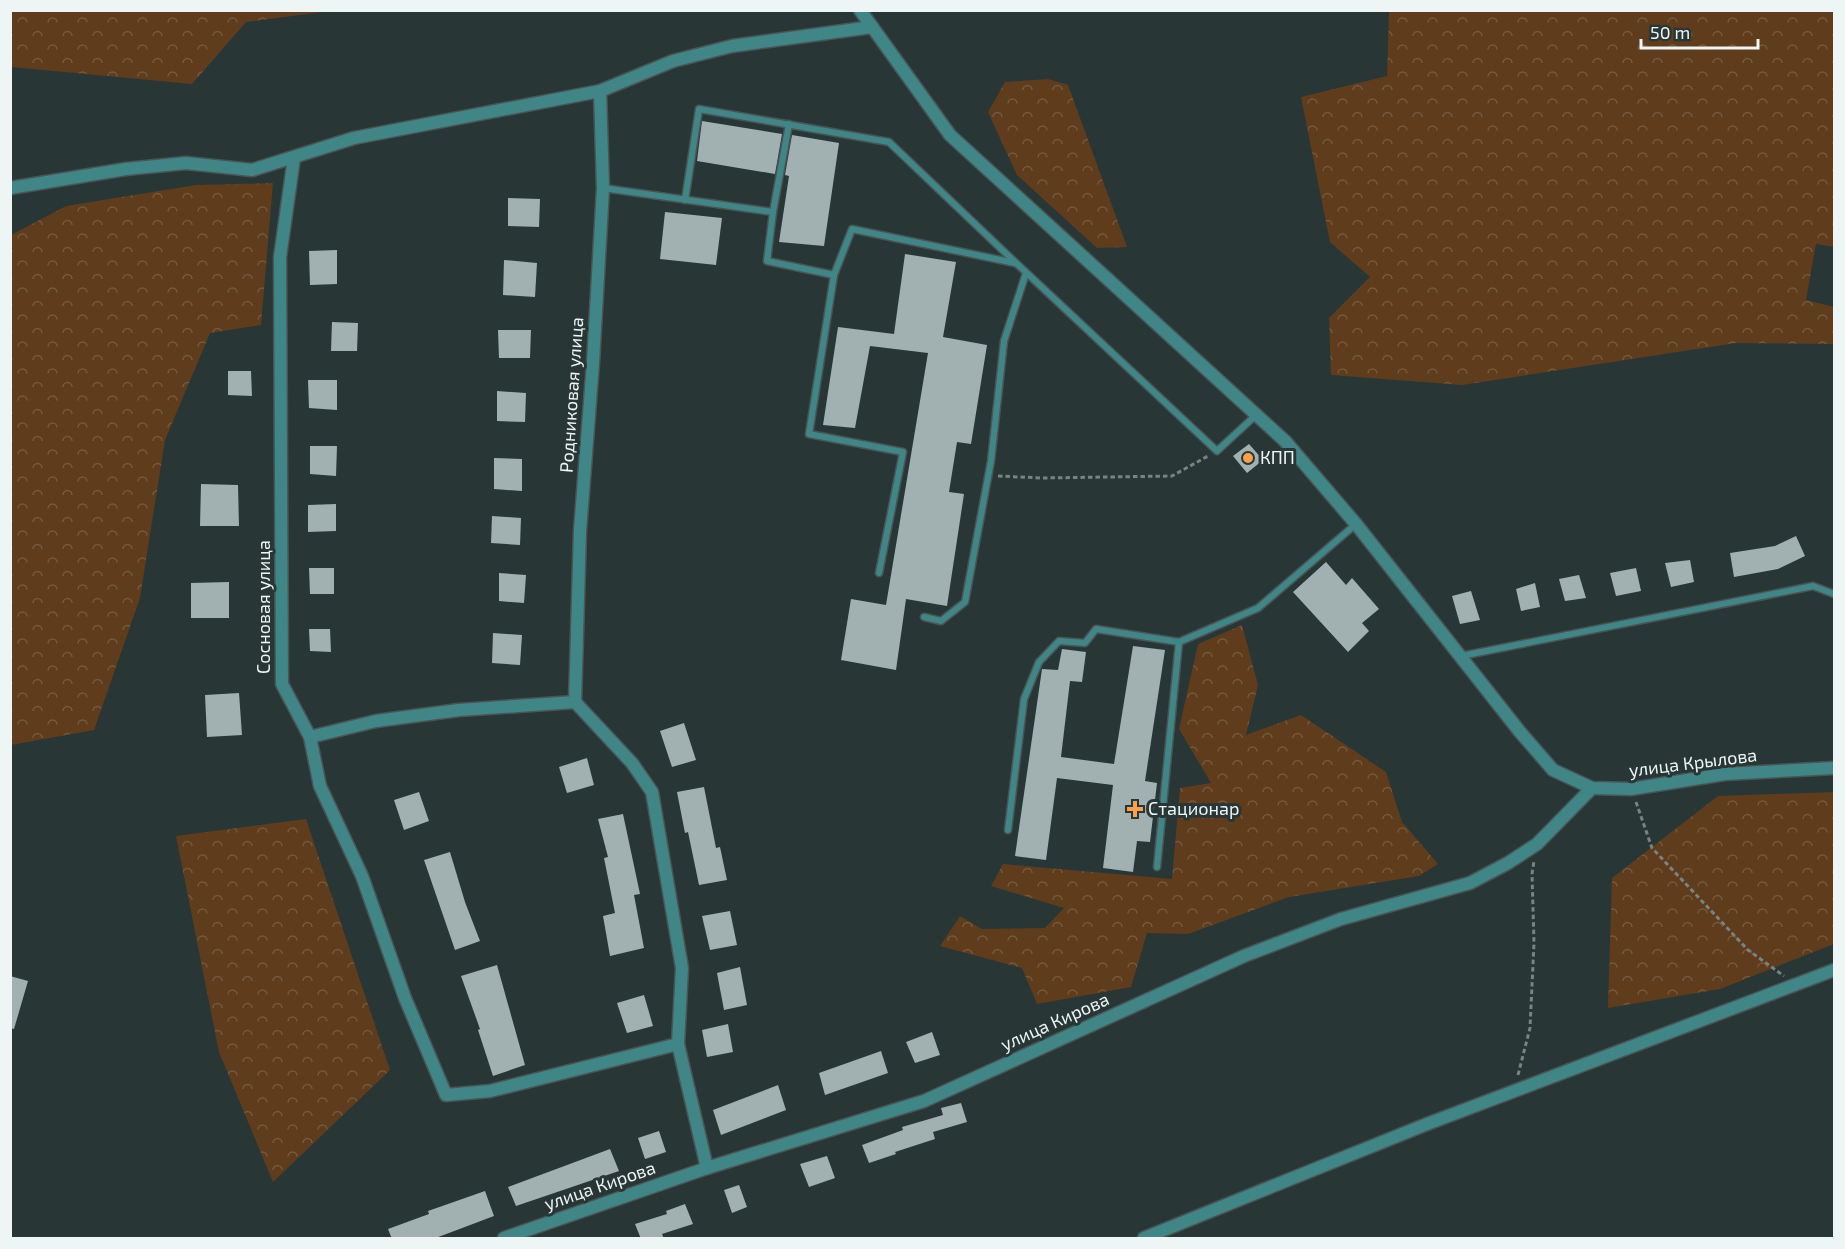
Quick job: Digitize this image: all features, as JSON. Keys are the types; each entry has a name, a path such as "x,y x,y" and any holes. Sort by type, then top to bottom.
{"street":[{"path":"860,10 950,135 1285,441 1356,524 1520,732 1553,770 1592,788"},
{"path":"10,189 126,169 186,163 252,170 354,138 600,91 673,62 732,46 872,27"},
{"name":"Родниковая улица","path":"575,702 580,531 603,188 600,91"},
{"name":"Сосновая улица","path":"294,158 280,257 282,684 310,737 321,786 362,876 405,998 446,1095 490,1091 678,1044"},
{"path":"310,737 376,721 459,710 575,702 632,762 652,792 682,968 678,1044 708,1168"},
{"name":"улица Крылова","path":"1592,788 1631,789 1725,774 1834,768"},
{"name":"улица Кирова","path":"504,1239 708,1168 924,1101 1244,956 1341,919 1470,883 1508,863 1537,844 1592,788"},
{"path":"1144,1239 1416,1129 1834,970"}],"lane":[{"path":"685,200 699,109 889,142 1217,451 1256,415"},
{"path":"789,124 773,212 767,261 834,275"},
{"path":"603,188 773,212"},
{"path":"879,573 903,452 809,434 834,275 852,229 1016,263"},
{"path":"924,617 941,621 965,602 988,476 1004,341 1026,273"},
{"path":"1008,830 1024,699 1039,662 1059,641 1085,643 1096,629 1179,642 1258,608 1356,524"},
{"path":"1461,656 1813,586 1834,594"},
{"path":"1157,867 1179,642"}],"path":[{"path":"988,476 1042,478 1172,476 1217,451"},
{"path":"1631,789 1652,848 1748,950 1795,985"},
{"path":"1514,1091 1530,1028 1534,943 1532,874 1537,844"}],"green space":[{"path":"10,11 330,11 246,22 192,84 11,67"},
{"path":"1389,11 1834,11 1834,247 1816,244 1806,300 1834,307 1834,344 1736,343 1462,385 1331,375 1329,318 1370,277 1330,242 1301,97 1387,76"},
{"path":"1048,79 1068,85 1127,247 1097,248 1017,175 988,112 1005,82"},
{"path":"273,183 261,325 210,333 165,440 140,598 94,730 11,745 11,235 66,206 196,185"},
{"path":"1242,625 1258,685 1246,735 1301,715 1386,772 1402,822 1438,864 1419,876 1289,897 1188,934 1147,933 1131,987 1037,1004 1022,968 940,946 960,916 982,929 1045,928 1064,908 991,886 1003,864 1172,879 1180,788 1211,783 1179,729 1198,644"},
{"path":"1834,792 1834,944 1720,989 1608,1008 1612,878 1718,796"},
{"path":"306,819 390,1070 273,1182 219,1052 176,836"}],"building":[{"path":"702,121 782,134 775,174 697,161"},
{"path":"792,135 839,143 824,246 779,242 789,176 785,175"},
{"path":"508,198 540,199 539,227 508,226"},
{"path":"665,212 722,218 716,265 660,259"},
{"path":"337,250 337,284 310,285 309,251"},
{"path":"905,254 956,262 943,337 987,345 971,444 957,442 949,492 964,494 947,606 906,599 896,670 841,660 851,599 886,605 928,353 870,346 855,428 823,425 838,327 894,334"},
{"path":"504,260 537,263 535,297 503,295"},
{"path":"332,322 358,323 357,351 331,351"},
{"path":"498,330 531,330 530,358 499,358"},
{"path":"228,371 251,371 252,396 228,395"},
{"path":"308,380 337,380 337,410 309,408"},
{"path":"497,391 526,393 525,422 497,421"},
{"name":"КПП","path":"1249,444 1263,460 1247,473 1233,456"},
{"path":"310,446 337,446 336,476 310,474"},
{"path":"494,458 522,459 522,491 494,489"},
{"path":"201,484 238,485 239,526 200,526"},
{"path":"336,504 336,531 308,532 308,505"},
{"path":"492,516 521,518 520,545 491,543"},
{"path":"1796,536 1805,556 1778,569 1734,577 1730,553 1775,546"},
{"path":"1690,560 1694,582 1671,587 1665,563"},
{"path":"1326,562 1346,585 1352,578 1379,609 1362,623 1369,631 1348,652 1293,592"},
{"path":"309,568 334,568 334,594 310,594"},
{"path":"1636,568 1641,591 1616,596 1610,573"},
{"path":"499,573 526,575 524,603 499,601"},
{"path":"1579,575 1586,598 1565,601 1559,579"},
{"path":"229,582 229,618 191,618 191,583"},
{"path":"1535,583 1540,607 1521,611 1516,589"},
{"path":"1471,591 1480,620 1460,624 1452,596"},
{"path":"309,629 330,629 331,652 310,651"},
{"path":"493,633 522,635 520,665 492,663"},
{"path":"1133,646 1165,650 1145,781 1157,783 1150,842 1137,841 1133,872 1103,868 1113,785 1057,778 1046,860 1015,856 1042,669 1058,670 1062,649 1086,652 1082,682 1070,681 1061,757 1114,764"},
{"path":"239,693 242,735 207,737 205,695"},
{"path":"684,723 696,760 672,767 660,731"},
{"path":"587,758 594,785 567,793 559,767"},
{"path":"704,787 716,848 720,847 727,880 699,885 677,792"},
{"path":"419,792 429,821 404,830 394,800"},
{"path":"623,814 640,894 634,895 644,948 610,956 603,916 615,913 604,858 608,857 598,819"},
{"path":"450,852 480,941 455,950 424,860"},
{"path":"730,911 737,945 710,950 702,916"},
{"path":"497,965 525,1065 493,1076 478,1030 480,1029 461,976"},
{"path":"740,967 747,1005 724,1010 717,973"},
{"path":"10,976 28,981 14,1029 10,1028"},
{"path":"644,995 653,1026 627,1033 617,1003"},
{"path":"728,1024 733,1052 707,1057 702,1030"},
{"path":"932,1032 940,1055 915,1063 906,1042"},
{"path":"881,1051 888,1073 825,1095 819,1073"},
{"path":"778,1085 786,1110 721,1135 713,1110"},
{"path":"961,1103 967,1122 933,1132 935,1139 869,1163 862,1145 903,1130 902,1127 943,1115 941,1108"},
{"path":"659,1131 666,1152 645,1159 638,1138"},
{"path":"610,1149 619,1171 516,1206 508,1187"},
{"path":"827,1156 835,1178 809,1187 800,1164"},
{"path":"739,1185 747,1207 732,1213 724,1190"},
{"path":"485,1191 494,1216 433,1239 392,1239 388,1229 429,1214 428,1211"},
{"path":"685,1204 693,1224 662,1234 664,1239 641,1239 635,1224 667,1214 666,1211"}],"place":[{"name":"КПП","path":"1248,458"},
{"name":"Стационар","path":"1135,809"}]}
